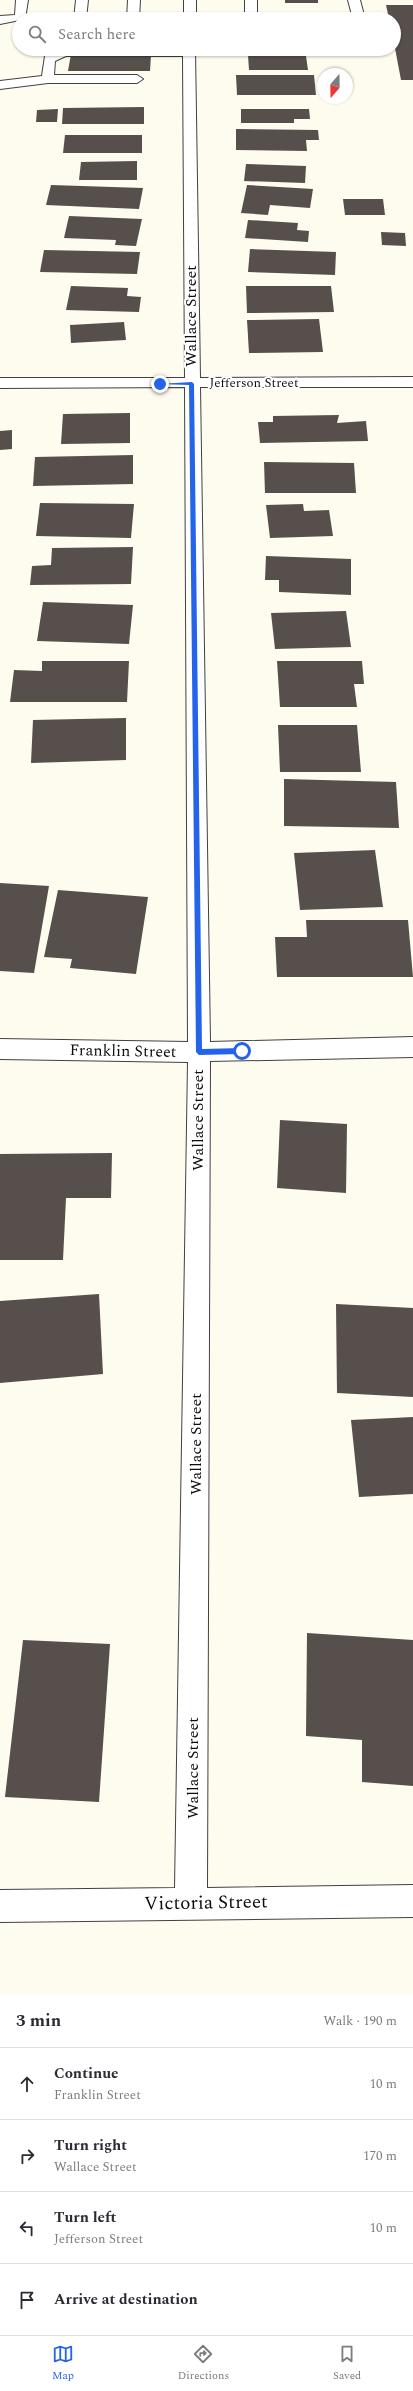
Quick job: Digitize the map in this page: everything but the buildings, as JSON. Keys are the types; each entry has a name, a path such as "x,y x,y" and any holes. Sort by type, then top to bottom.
{"street":[{"path":"21,12 22,0"},
{"path":"81,12 82,0"},
{"path":"133,12 134,0"},
{"path":"190,0 190,12"},
{"path":"251,0 251,12"},
{"path":"354,0 357,12"},
{"path":"0,20 12,19"},
{"path":"48,80 49,59 55,56"},
{"name":"Wallace Street","path":"190,56 199,1052 191,1902"},
{"path":"0,85 48,80 137,79"},
{"name":"Jefferson Street","path":"0,383 192,384 413,382"},
{"name":"Franklin Street","path":"0,1049 199,1052 413,1047"},
{"name":"Victoria Street","path":"0,1906 191,1902 413,1901"}],"route":[{"path":"160,384 192,384 199,1052 242,1051"}]}
